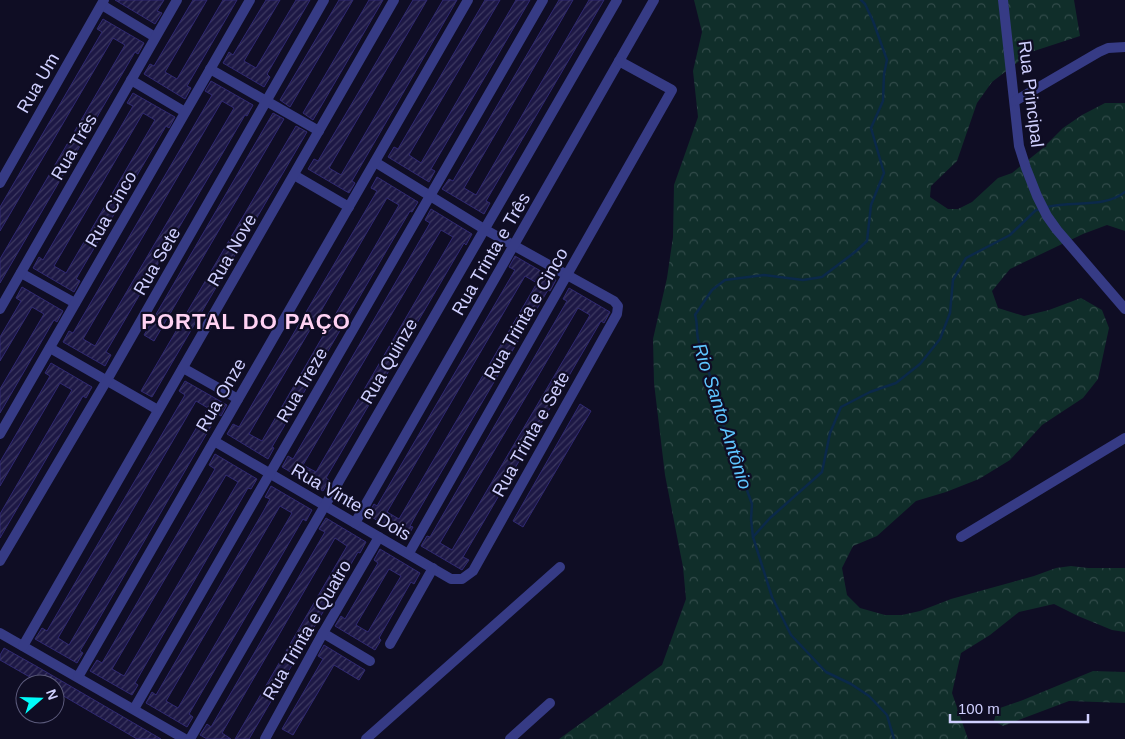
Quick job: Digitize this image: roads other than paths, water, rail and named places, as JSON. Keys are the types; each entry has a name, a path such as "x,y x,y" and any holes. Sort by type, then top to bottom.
{"street":[{"name":"Rua Três","path":"0,309 177,0"},
{"name":"Rua Cinco","path":"0,434 250,0"},
{"name":"Rua Sete","path":"0,561 107,380 324,0"},
{"name":"Rua Nove","path":"23,646 394,0"},
{"name":"Rua Onze","path":"78,677 468,0"},
{"name":"Rua Treze","path":"134,709 544,0"},
{"name":"Rua Quinze","path":"190,739 616,0"},
{"name":"Rua Trinta e Três","path":"355,523 654,0"},
{"name":"Rua Principal","path":"1003,0 1019,146 1026,168 1040,203 1057,230 1125,310"},
{"path":"103,2 155,37"},
{"name":"Rua Um","path":"0,183 103,2"},
{"path":"1015,101 1099,52 1108,48 1125,47"},
{"name":"Rua Trinta e Cinco","path":"408,554 672,90 619,61"},
{"path":"210,69 319,130"},
{"path":"131,80 185,112"},
{"path":"375,162 484,229 566,275"},
{"path":"294,175 348,208"},
{"path":"21,273 75,304"},
{"name":"Rua Trinta e Sete","path":"473,570 616,314 618,306 614,301 566,275"},
{"path":"50,348 158,410"},
{"path":"183,368 238,399"},
{"path":"960,537 1125,438"},
{"name":"Rua Vinte e Dois","path":"214,441 450,579 468,576 473,570"},
{"name":"Rua Trinta e Quatro","path":"265,739 323,632 379,537"},
{"path":"390,644 433,568"},
{"path":"366,739 560,568"},
{"path":"323,632 370,661"},
{"path":"0,633 184,739"},
{"path":"510,739 550,703"}],"waterway":[{"name":"Rio Santo Antônio","path":"861,0 873,21 887,60 884,74 883,101 871,128 884,173 871,205 867,241 822,277 803,280 764,275 725,280 712,290 695,315 698,339 720,416 752,504 753,537 772,597 791,635 826,672 851,684 869,696 887,715 894,739"},
{"path":"1047,207 1107,201 1125,192"},
{"path":"753,537 770,518 822,472 830,433 841,407 870,392 896,383 920,364 940,339 950,313 953,280 966,258 1010,235 1036,210 1039,210"}],"district":[{"name":"PORTAL DO PAÇO","path":"246,321"}]}
